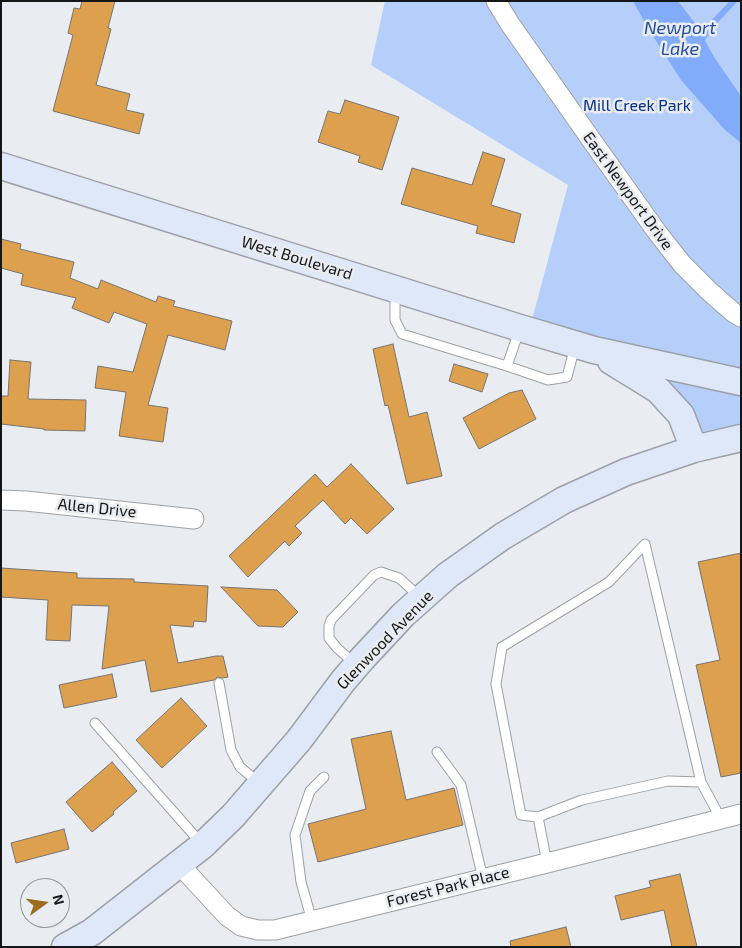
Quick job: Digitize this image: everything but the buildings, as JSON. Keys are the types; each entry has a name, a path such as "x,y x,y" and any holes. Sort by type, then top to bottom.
{"street":[{"name":"East Newport Drive","path":"496,1 510,24 657,232 682,264 709,292 741,317"},
{"name":"West Boulevard","path":"1,166 584,347 741,382"},
{"name":"West Boulevard","path":"584,347 658,390 681,415 694,449"},
{"name":"Glenwood Avenue","path":"65,947 92,932 203,846 233,816 299,740 356,665 403,616 448,575 503,536 564,500 626,472 694,449 741,438"},
{"name":"Allen Drive","path":"1,500 194,519"},
{"name":"Forest Park Place","path":"178,864 227,916 241,926 258,930 276,930 741,814"}],"lane":[{"path":"395,289 394,320 402,334 548,380 567,377 584,347"},
{"path":"507,366 520,328"},
{"path":"701,782 668,781 582,800 538,817 521,815 496,684 502,647 609,582 645,544 701,782 721,819"},
{"path":"356,665 329,638 329,626 331,620 374,575 381,572 399,578 422,599"},
{"path":"219,683 231,750 240,767 260,784"},
{"path":"96,723 203,846"},
{"path":"437,752 461,785 483,879"},
{"path":"312,921 301,882 295,835 310,791 324,777"},
{"path":"538,817 547,863"}],"green space":[{"name":"Mill Creek Park","path":"385,1 741,1 741,438 694,449 658,390 529,331 568,185 371,65"}],"water":[{"name":"Newport Lake","path":"633,1 678,1 697,26 714,57 741,96 741,143 725,130 681,80"}],"waterway":[{"path":"699,43 714,22 734,1"}]}
